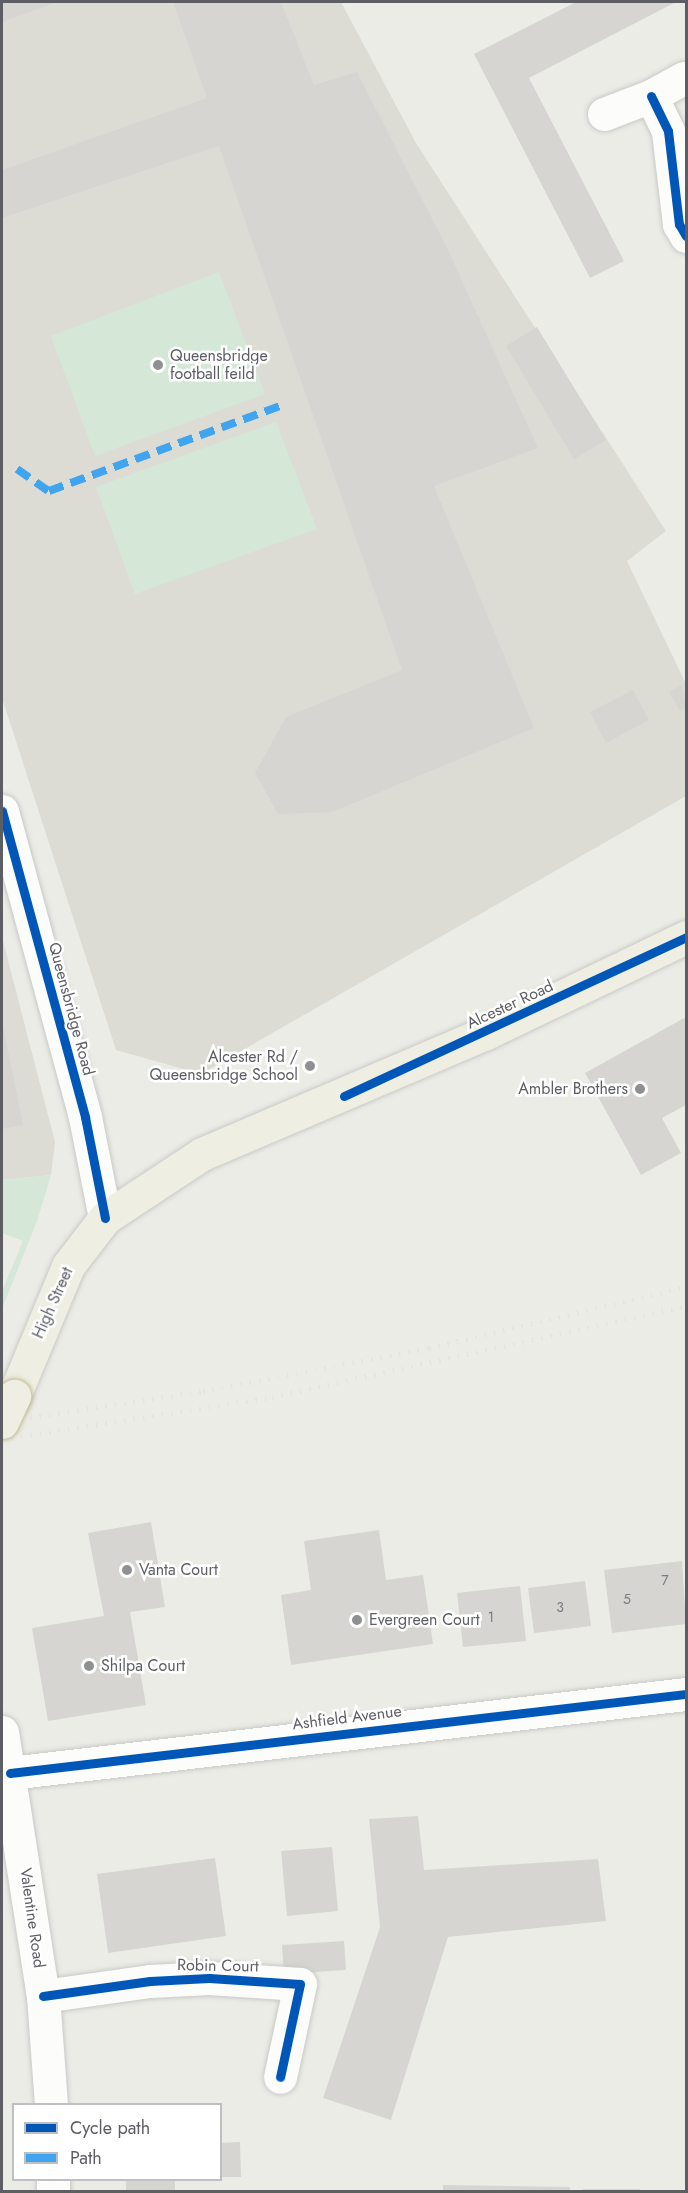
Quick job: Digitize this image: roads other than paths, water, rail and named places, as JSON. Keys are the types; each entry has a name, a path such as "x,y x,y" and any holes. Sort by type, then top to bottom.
{"highway":[{"name":"Alcester Road","path":"105,1218 202,1154 475,1038 687,937"},
{"name":"High Street","path":"8,1409 68,1266 105,1218"}],"street":[{"path":"604,114 651,96 683,78"},
{"path":"651,96 668,131 679,224 687,236"},
{"name":"Queensbridge Road","path":"2,811 85,1117 105,1218"},
{"name":"Ashfield Avenue","path":"10,1773 687,1694"},
{"name":"Valentine Road","path":"2,1732 43,1996 51,2103"},
{"name":"Robin Court","path":"43,1996 150,1981 209,1978 300,1984 280,2077"}],"railway":[{"path":"2,1422 203,1391 429,1348 686,1287"},
{"path":"2,1439 272,1397 686,1306"}],"place":[{"name":"Queensbridge football feild","path":"158,365"},
{"name":"Alcester Rd / Queensbridge School","path":"310,1066"},
{"name":"Ambler Brothers","path":"640,1089"},
{"name":"Vanta Court","path":"127,1570"},
{"name":"Evergreen Court","path":"357,1620"},
{"name":"Shilpa Court","path":"89,1666"}]}
